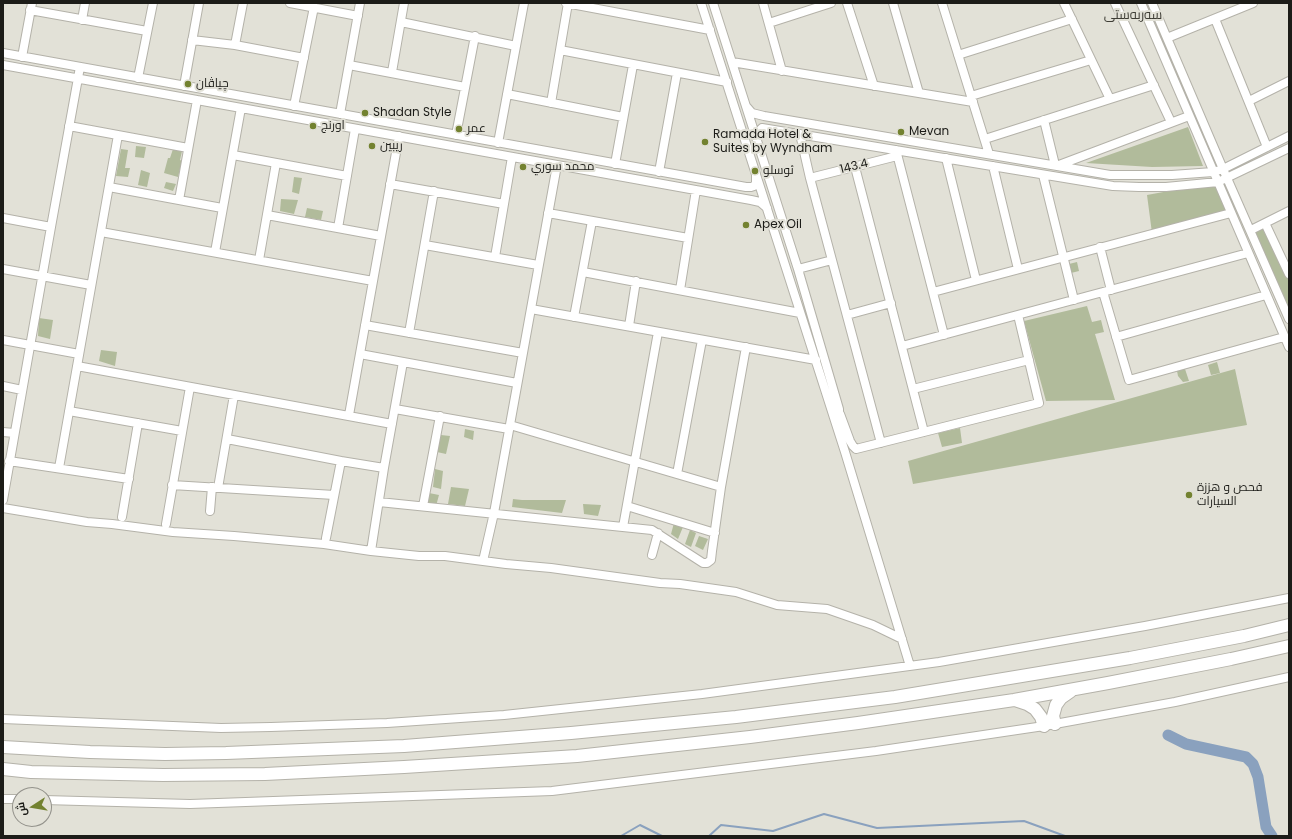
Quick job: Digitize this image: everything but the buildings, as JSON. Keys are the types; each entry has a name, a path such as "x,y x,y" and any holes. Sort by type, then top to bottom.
{"highway":[{"path":"3,747 90,752 165,754 226,753 404,746 578,732 736,717 895,697 1130,658 1244,636 1289,625"},
{"path":"3,769 31,772 118,774 265,774 561,757 750,737 1014,700 1231,659 1289,646"},
{"path":"1014,700 1023,702 1035,709 1041,718 1049,725 1056,705 1064,694 1072,690"}],"street":[{"path":"82,20 85,3"},
{"path":"138,78 153,3"},
{"path":"184,86 199,3"},
{"path":"234,45 243,3"},
{"path":"290,3 358,16"},
{"path":"340,114 360,3"},
{"path":"392,72 404,3"},
{"path":"498,143 524,3"},
{"path":"551,103 567,3 585,5 710,30"},
{"path":"702,3 837,426 910,666"},
{"path":"713,3 798,269 839,409 852,446 856,449 1039,403 1018,315"},
{"path":"763,3 782,71"},
{"path":"769,23 831,3"},
{"path":"847,3 874,86"},
{"path":"893,3 919,93"},
{"path":"942,3 989,154"},
{"path":"1064,3 1110,99"},
{"path":"1115,3 1171,122"},
{"path":"1140,3 1189,116 1210,172 1218,182 1289,347"},
{"path":"1152,3 1227,167 1251,230 1289,318"},
{"path":"1167,38 1253,3"},
{"path":"22,57 31,6 82,20 147,31"},
{"path":"294,106 314,7"},
{"path":"958,55 1072,19"},
{"path":"1215,19 1267,147"},
{"path":"401,22 475,36 516,46"},
{"path":"456,135 475,36"},
{"path":"192,40 234,45 304,58"},
{"path":"560,50 727,82"},
{"path":"3,53 746,187 754,186 756,183 756,174"},
{"path":"732,62 919,93 972,99 1091,60"},
{"path":"3,65 696,190 760,202 767,208"},
{"path":"349,65 465,87"},
{"path":"615,164 633,65"},
{"path":"3,500 80,67"},
{"path":"659,172 678,73"},
{"path":"1249,101 1289,81"},
{"path":"984,139 1154,85"},
{"path":"507,94 623,117"},
{"path":"179,200 197,100"},
{"path":"746,106 752,113 764,116 1110,175 1151,176 1210,172 1227,167 1289,136"},
{"path":"215,252 241,108"},
{"path":"318,122 319,110"},
{"path":"764,116 759,120 759,125 762,128 897,153 946,158 1044,175 1120,186 1166,187 1218,182 1289,148"},
{"path":"1056,166 1189,116"},
{"path":"1044,120 1056,166"},
{"path":"70,126 188,148"},
{"path":"757,141 759,131 762,128"},
{"path":"338,228 355,129"},
{"path":"800,134 810,178 881,443"},
{"path":"59,468 118,135"},
{"path":"349,415 399,136"},
{"path":"538,161 540,150"},
{"path":"965,162 967,151"},
{"path":"897,153 944,334"},
{"name":"143.4","path":"810,178 855,167 897,153"},
{"path":"232,155 347,176"},
{"path":"495,257 512,157"},
{"path":"946,158 976,280"},
{"path":"259,260 276,163"},
{"path":"483,561 494,513 557,165"},
{"path":"993,166 1018,269"},
{"path":"855,167 924,432"},
{"path":"1207,184 1210,172"},
{"path":"1044,175 1074,300"},
{"path":"390,184 504,204"},
{"path":"109,187 222,208"},
{"path":"744,199 749,192 746,187"},
{"path":"680,290 696,190"},
{"path":"409,333 434,192"},
{"path":"1251,230 1289,211"},
{"path":"548,212 688,238"},
{"path":"933,292 1231,212"},
{"path":"267,215 381,236"},
{"path":"3,218 51,227"},
{"path":"574,317 592,221"},
{"path":"1265,223 1286,262 1289,274"},
{"path":"101,232 373,281"},
{"path":"425,245 538,265"},
{"path":"780,249 790,246"},
{"path":"1100,247 1116,337 1129,380 1284,337"},
{"path":"902,346 1248,253"},
{"path":"798,269 832,260"},
{"path":"3,269 91,285"},
{"path":"583,272 800,312"},
{"path":"629,326 636,281"},
{"path":"1116,337 1266,295"},
{"path":"847,315 891,303"},
{"path":"531,309 816,360"},
{"path":"365,325 523,353"},
{"path":"623,526 658,332"},
{"path":"3,340 79,354"},
{"path":"677,474 702,340"},
{"path":"379,502 652,530 703,563 708,563 711,560 721,487 746,347"},
{"path":"360,354 517,383"},
{"path":"913,389 1028,360"},
{"path":"371,551 403,362"},
{"path":"77,366 392,424"},
{"path":"3,386 22,390"},
{"path":"166,524 190,387"},
{"path":"210,511 234,395"},
{"path":"395,409 510,427 721,487"},
{"path":"837,426 839,409"},
{"path":"69,411 182,431"},
{"path":"423,506 440,416"},
{"path":"122,517 138,423"},
{"path":"3,432 14,433"},
{"path":"226,439 384,468"},
{"path":"9,461 129,479"},
{"path":"326,538 341,461"},
{"path":"172,485 334,495"},
{"path":"627,506 715,533"},
{"path":"3,508 80,521 158,531 324,544 419,556 445,556 736,592 777,605 827,609 873,625 902,639"},
{"path":"652,555 658,533"},
{"path":"3,719 221,728 387,723 504,715 702,694 910,666 1137,627 1289,598"},
{"path":"52,800 190,804 552,791 876,751 1049,725 1175,702 1289,677"}],"green space":[{"path":"1188,127 1203,166 1152,167 1086,163"},
{"path":"136,146 146,147 144,158 135,157"},
{"path":"121,149 128,150 125,168 130,168 128,177 116,176"},
{"path":"173,149 182,151 180,160 182,161 178,177 164,173 168,158 170,158"},
{"path":"141,170 150,173 147,187 138,185"},
{"path":"294,177 302,178 299,194 292,192"},
{"path":"166,182 176,184 173,191 164,188"},
{"path":"1218,182 1231,213 1152,233 1147,195"},
{"path":"281,199 298,200 294,214 280,211"},
{"path":"307,208 323,211 321,220 305,217"},
{"path":"1265,223 1289,274 1289,313 1251,230"},
{"path":"1077,262 1079,271 1071,273 1069,264"},
{"path":"1087,306 1092,322 1101,320 1104,332 1095,334 1115,400 1046,401 1024,321"},
{"path":"39,318 53,320 50,339 38,336"},
{"path":"101,350 117,352 115,366 99,361"},
{"path":"1217,362 1220,373 1211,375 1208,365"},
{"path":"1185,369 1189,381 1183,382 1178,376 1177,371"},
{"path":"1235,369 1247,425 913,484 908,461"},
{"path":"960,428 962,443 942,447 938,433"},
{"path":"465,429 474,431 473,440 464,437"},
{"path":"441,435 450,436 446,454 437,452"},
{"path":"435,469 443,471 441,489 433,487"},
{"path":"451,487 469,489 465,506 448,504"},
{"path":"429,493 439,495 436,506 427,504"},
{"path":"513,499 566,500 562,513 512,507"},
{"path":"583,504 601,505 598,516 584,514"},
{"path":"674,523 683,527 678,539 671,534"},
{"path":"690,530 696,533 691,547 685,544"},
{"path":"699,536 708,539 703,550 695,546"}],"waterway":[{"path":"1168,735 1186,744 1246,757 1253,764 1258,777 1266,827 1272,836"},
{"path":"709,836 721,825 773,831 824,814 877,828 1024,821 1065,836"},
{"path":"621,836 640,825 662,836"}],"place":[{"name":"چياڤان","path":"188,84"},
{"name":"Shadan Style","path":"365,113"},
{"name":"اورنج","path":"313,126"},
{"name":"عمر","path":"459,129"},
{"name":"Mevan","path":"901,132"},
{"name":"Ramada Hotel & Suites by Wyndham","path":"705,142"},
{"name":"ريبين","path":"372,146"},
{"name":"محمد سوري","path":"523,167"},
{"name":"ئوسلو","path":"755,171"},
{"name":"Apex Oil","path":"746,225"},
{"name":"فحص و هززة السيارات","path":"1189,495"}],"district":[{"name":"سه‌ربه‌ستی","path":"1133,16"}]}
